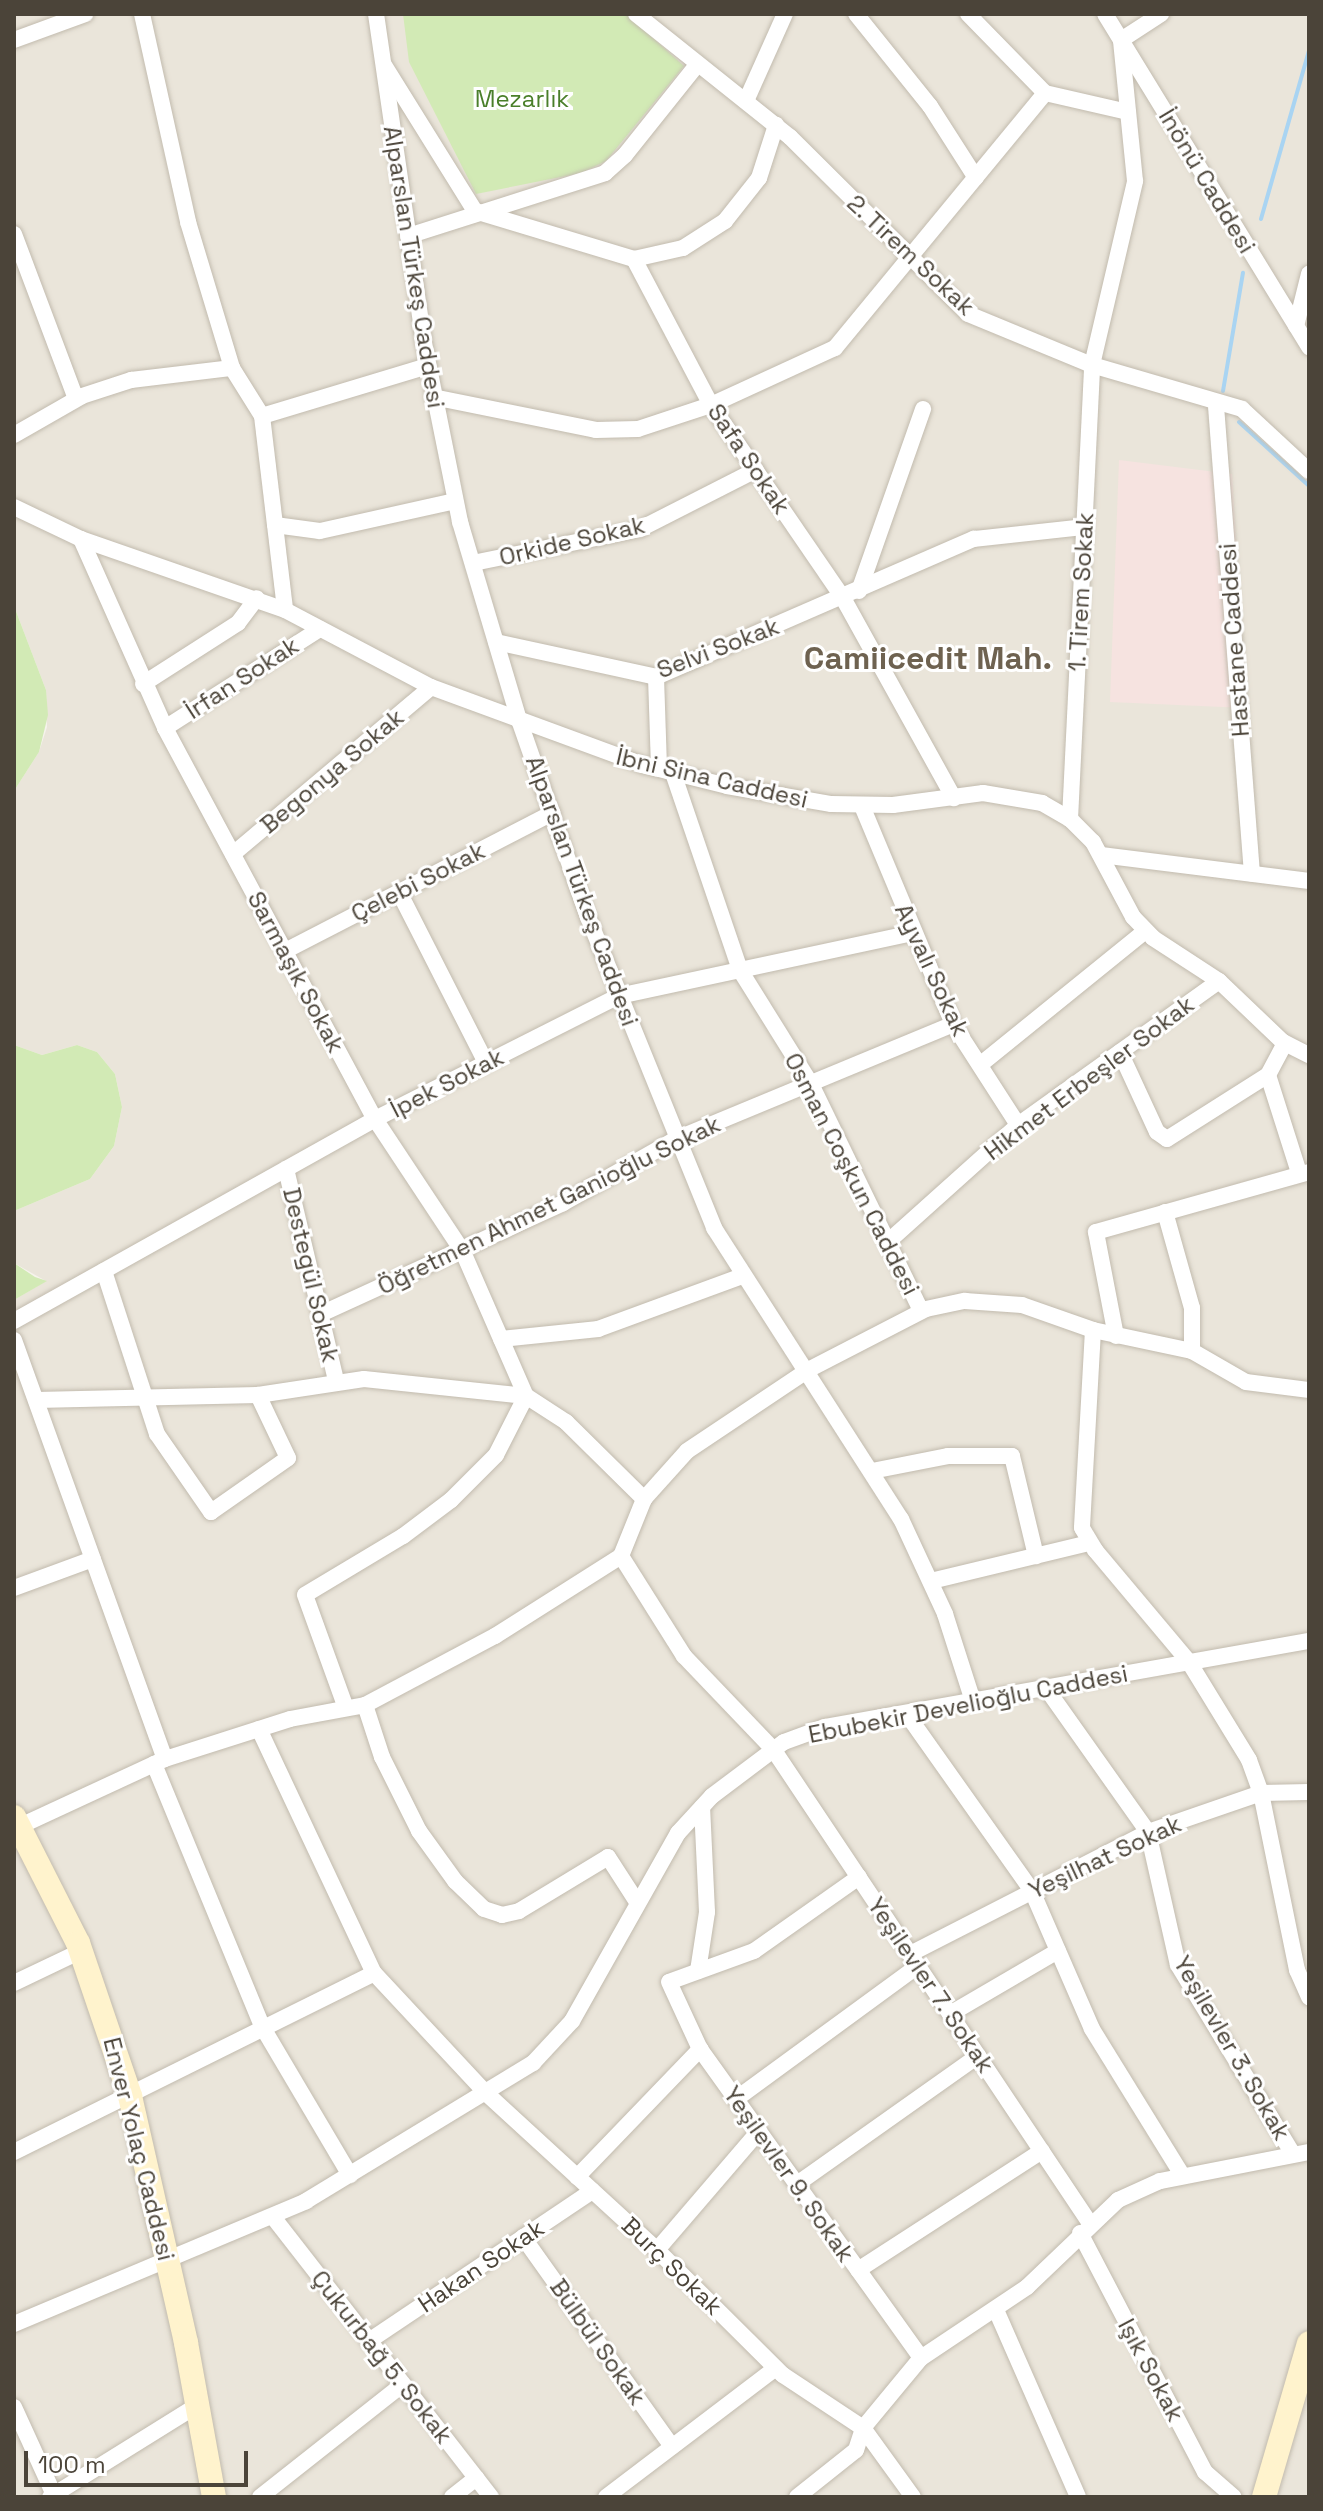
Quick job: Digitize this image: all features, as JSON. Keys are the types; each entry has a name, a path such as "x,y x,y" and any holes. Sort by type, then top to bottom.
{"street":[{"path":"14,40 85,14"},
{"path":"142,14 188,222 232,368 262,416 285,610"},
{"name":"Alparslan Türkeş Caddesi","path":"376,14 433,397 455,501 519,720 619,996 714,1228 742,1276 808,1370 872,1471 931,1581 973,1701"},
{"name":"2. Tirem Sokak","path":"636,14 654,21 696,66 776,125 909,260 968,314 1092,365 1216,406 1242,409 1309,471"},
{"path":"746,101 785,14"},
{"path":"856,14 930,106 976,178"},
{"path":"968,14 1045,93 1128,112"},
{"name":"İnönü Caddesi","path":"1105,14 1309,347"},
{"path":"1121,40 1161,14"},
{"name":"1. Tirem Sokak","path":"1070,819 1092,365 1135,181 1121,40"},
{"path":"381,59 475,211 634,259 683,248 725,221 759,178 776,125"},
{"path":"408,236 475,211 605,173 625,155 696,66"},
{"path":"433,397 617,431 656,425 711,405 835,348 1045,93"},
{"path":"14,234 76,399"},
{"name":"Safa Sokak","path":"634,259 711,405 756,470 851,594 954,798"},
{"path":"1296,326 1309,274"},
{"path":"262,416 428,366"},
{"path":"14,435 76,399 156,374 232,368"},
{"name":"Hastane Caddesi","path":"1216,406 1252,874"},
{"path":"851,594 923,409"},
{"name":"Orkide Sokak","path":"473,563 640,529 756,470"},
{"path":"275,525 320,531 455,501"},
{"name":"İbni Sina Caddesi","path":"14,507 81,539 285,610 431,687 666,771 762,793 862,806 1012,795 1070,819 1101,855 1145,931"},
{"name":"Selvi Sokak","path":"496,642 656,677 974,539 1084,527"},
{"name":"Sarmaşık Sokak","path":"81,539 165,728 375,1119 463,1252 526,1396"},
{"path":"143,684 238,623 257,598"},
{"name":"İrfan Sokak","path":"165,728 320,629"},
{"name":"Osman Coşkun Caddesi","path":"656,677 666,771 740,970 811,1084 890,1240 921,1311"},
{"name":"Begonya Sokak","path":"233,854 431,687"},
{"name":"Ayvalı Sokak","path":"862,806 953,1024 1018,1125"},
{"name":"Çelebi Sokak","path":"285,951 552,813"},
{"path":"1101,855 1309,881"},
{"path":"399,892 486,1063"},
{"path":"981,1064 1145,931 1219,981 1285,1043 1309,1055"},
{"name":"İpek Sokak","path":"14,1321 375,1119 619,996 914,933"},
{"name":"Hikmet Erbeşler Sokak","path":"890,1240 1018,1125 1219,981"},
{"name":"Öğretmen Ahmet Ganioğlu Sokak","path":"323,1313 463,1252 676,1139 953,1024"},
{"path":"1120,1052 1157,1132 1167,1139 1268,1075 1285,1043"},
{"path":"1116,1336 1096,1232 1304,1173 1268,1075"},
{"name":"Destegül Sokak","path":"286,1169 323,1313 336,1381"},
{"path":"1165,1212 1192,1308 1192,1351"},
{"path":"104,1271 142,1398 157,1434 211,1512 288,1458 258,1395"},
{"path":"501,1339 598,1329 742,1276"},
{"path":"16,1824 160,1761 259,1729 365,1705 495,1636 621,1556 644,1499 687,1451 808,1370 921,1311 965,1301 1004,1301 1093,1330 1192,1351 1246,1382 1309,1390"},
{"path":"1093,1330 1080,1511 1089,1543 1189,1662 1249,1760 1261,1793 1297,1970 1309,1997"},
{"path":"14,1340 93,1559 160,1761 263,2028 350,2175"},
{"path":"36,1400 258,1395 336,1381 421,1381 526,1396 566,1422 644,1499"},
{"path":"346,1708 305,1595 403,1536 451,1500 496,1455 526,1396"},
{"path":"872,1471 928,1458 1012,1456 1036,1556"},
{"path":"931,1581 1089,1543"},
{"name":"Yeşilevler 7. Sokak","path":"621,1556 684,1656 773,1749 1042,2151 1085,2228"},
{"path":"14,1588 93,1559"},
{"name":"Ebubekir Develioğlu Caddesi","path":"14,2324 273,2217 487,2094 560,2037 664,1853 702,1807 773,1749 811,1731 1309,1641"},
{"name":"Yeşilevler 3. Sokak","path":"1046,1688 1148,1832 1178,1965 1301,2153"},
{"path":"365,1705 393,1783 419,1831 455,1881 484,1909 502,1915 519,1911 608,1857 637,1902"},
{"path":"906,1713 1032,1891 1092,2029 1182,2175"},
{"name":"Burç Sokak","path":"259,1729 374,1973 487,2094 657,2250 776,2368 863,2428 913,2497"},
{"name":"Yeşilhat Sokak","path":"736,2099 914,1960 1032,1891 1148,1832 1261,1793 1309,1792"},
{"path":"702,1807 707,1912 698,1971 754,1951 859,1877"},
{"name":"Enver Yolaç Caddesi","path":"16,1824 57,1895 81,1951 130,2096 198,2405 214,2497"},
{"path":"14,1983 81,1951"},
{"path":"950,2014 1058,1951"},
{"name":"Yeşilevler 9. Sokak","path":"698,1971 669,1982 700,2049 921,2358"},
{"path":"14,2152 374,1973"},
{"path":"577,2177 700,2049"},
{"path":"797,2184 978,2056"},
{"path":"657,2250 759,2131"},
{"path":"858,2270 1042,2151"},
{"path":"797,2497 856,2450 863,2428 921,2358 996,2310 1050,2267 1085,2228 1133,2191 1182,2175 1301,2153"},
{"name":"Hakan Sokak","path":"369,2341 592,2191"},
{"name":"Çukurbağ 5. Sokak","path":"273,2217 491,2497"},
{"name":"Işık Sokak","path":"1085,2228 1205,2472 1234,2497"},
{"name":"Bülbül Sokak","path":"523,2237 672,2447"},
{"path":"996,2310 1078,2497"},
{"path":"1264,2497 1309,2343"},
{"path":"606,2497 776,2368"},
{"path":"260,2497 403,2384"},
{"path":"14,2407 53,2496 198,2405"},
{"path":"452,2497 476,2478"}],"shaded area":[{"path":"14,14 1309,14 1309,2497 14,2497 14,1300 46,1281 14,1263 14,1211 90,1179 114,1146 122,1107 115,1074 97,1052 77,1045 42,1055 14,1045 14,791 39,752 47,727 46,690 14,606"},
{"path":"1119,460 1232,474 1246,708 1110,702"}],"green space":[{"name":"Mezarlık","path":"403,14 626,14 684,66 606,161 581,173 476,194 409,62"},
{"path":"14,606 46,690 48,715 39,752 14,791"},
{"path":"14,1045 42,1055 77,1045 97,1052 115,1074 122,1107 114,1146 90,1179 14,1211"},
{"path":"14,1263 35,1277 47,1281 14,1300"}],"waterway":[{"path":"1261,219 1309,51"},
{"path":"1223,391 1243,273"},
{"path":"1239,422 1309,486"}],"district":[{"name":"Camiicedit Mah.","path":"928,658"}]}
